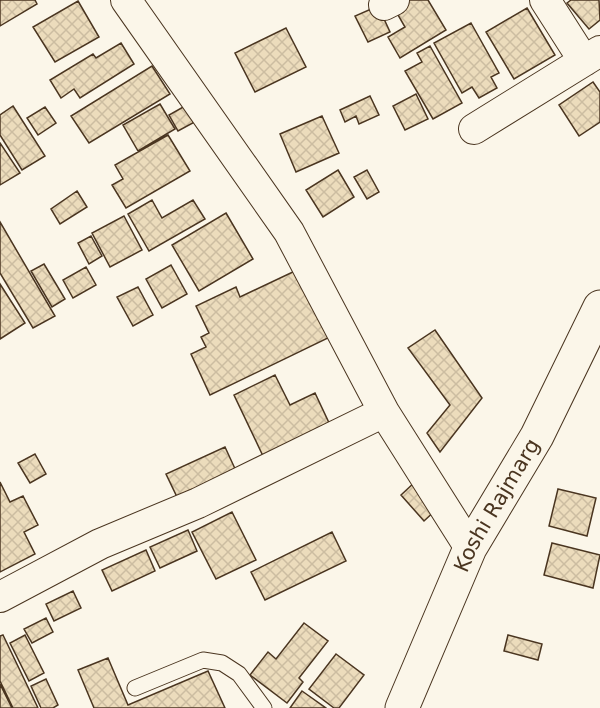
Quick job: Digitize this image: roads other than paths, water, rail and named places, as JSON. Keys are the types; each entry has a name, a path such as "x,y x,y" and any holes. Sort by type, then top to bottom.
{"main road":[{"name":"Koshi Rajmarg","path":"402,708 470,548 537,436 600,307"}],"street":[{"path":"126,0 289,232 384,412 470,548"},
{"path":"474,129 592,56 545,0"},
{"path":"0,597 100,544 198,503 384,412"}],"lane":[{"path":"135,688 203,660 222,663 239,675 264,708"}]}
